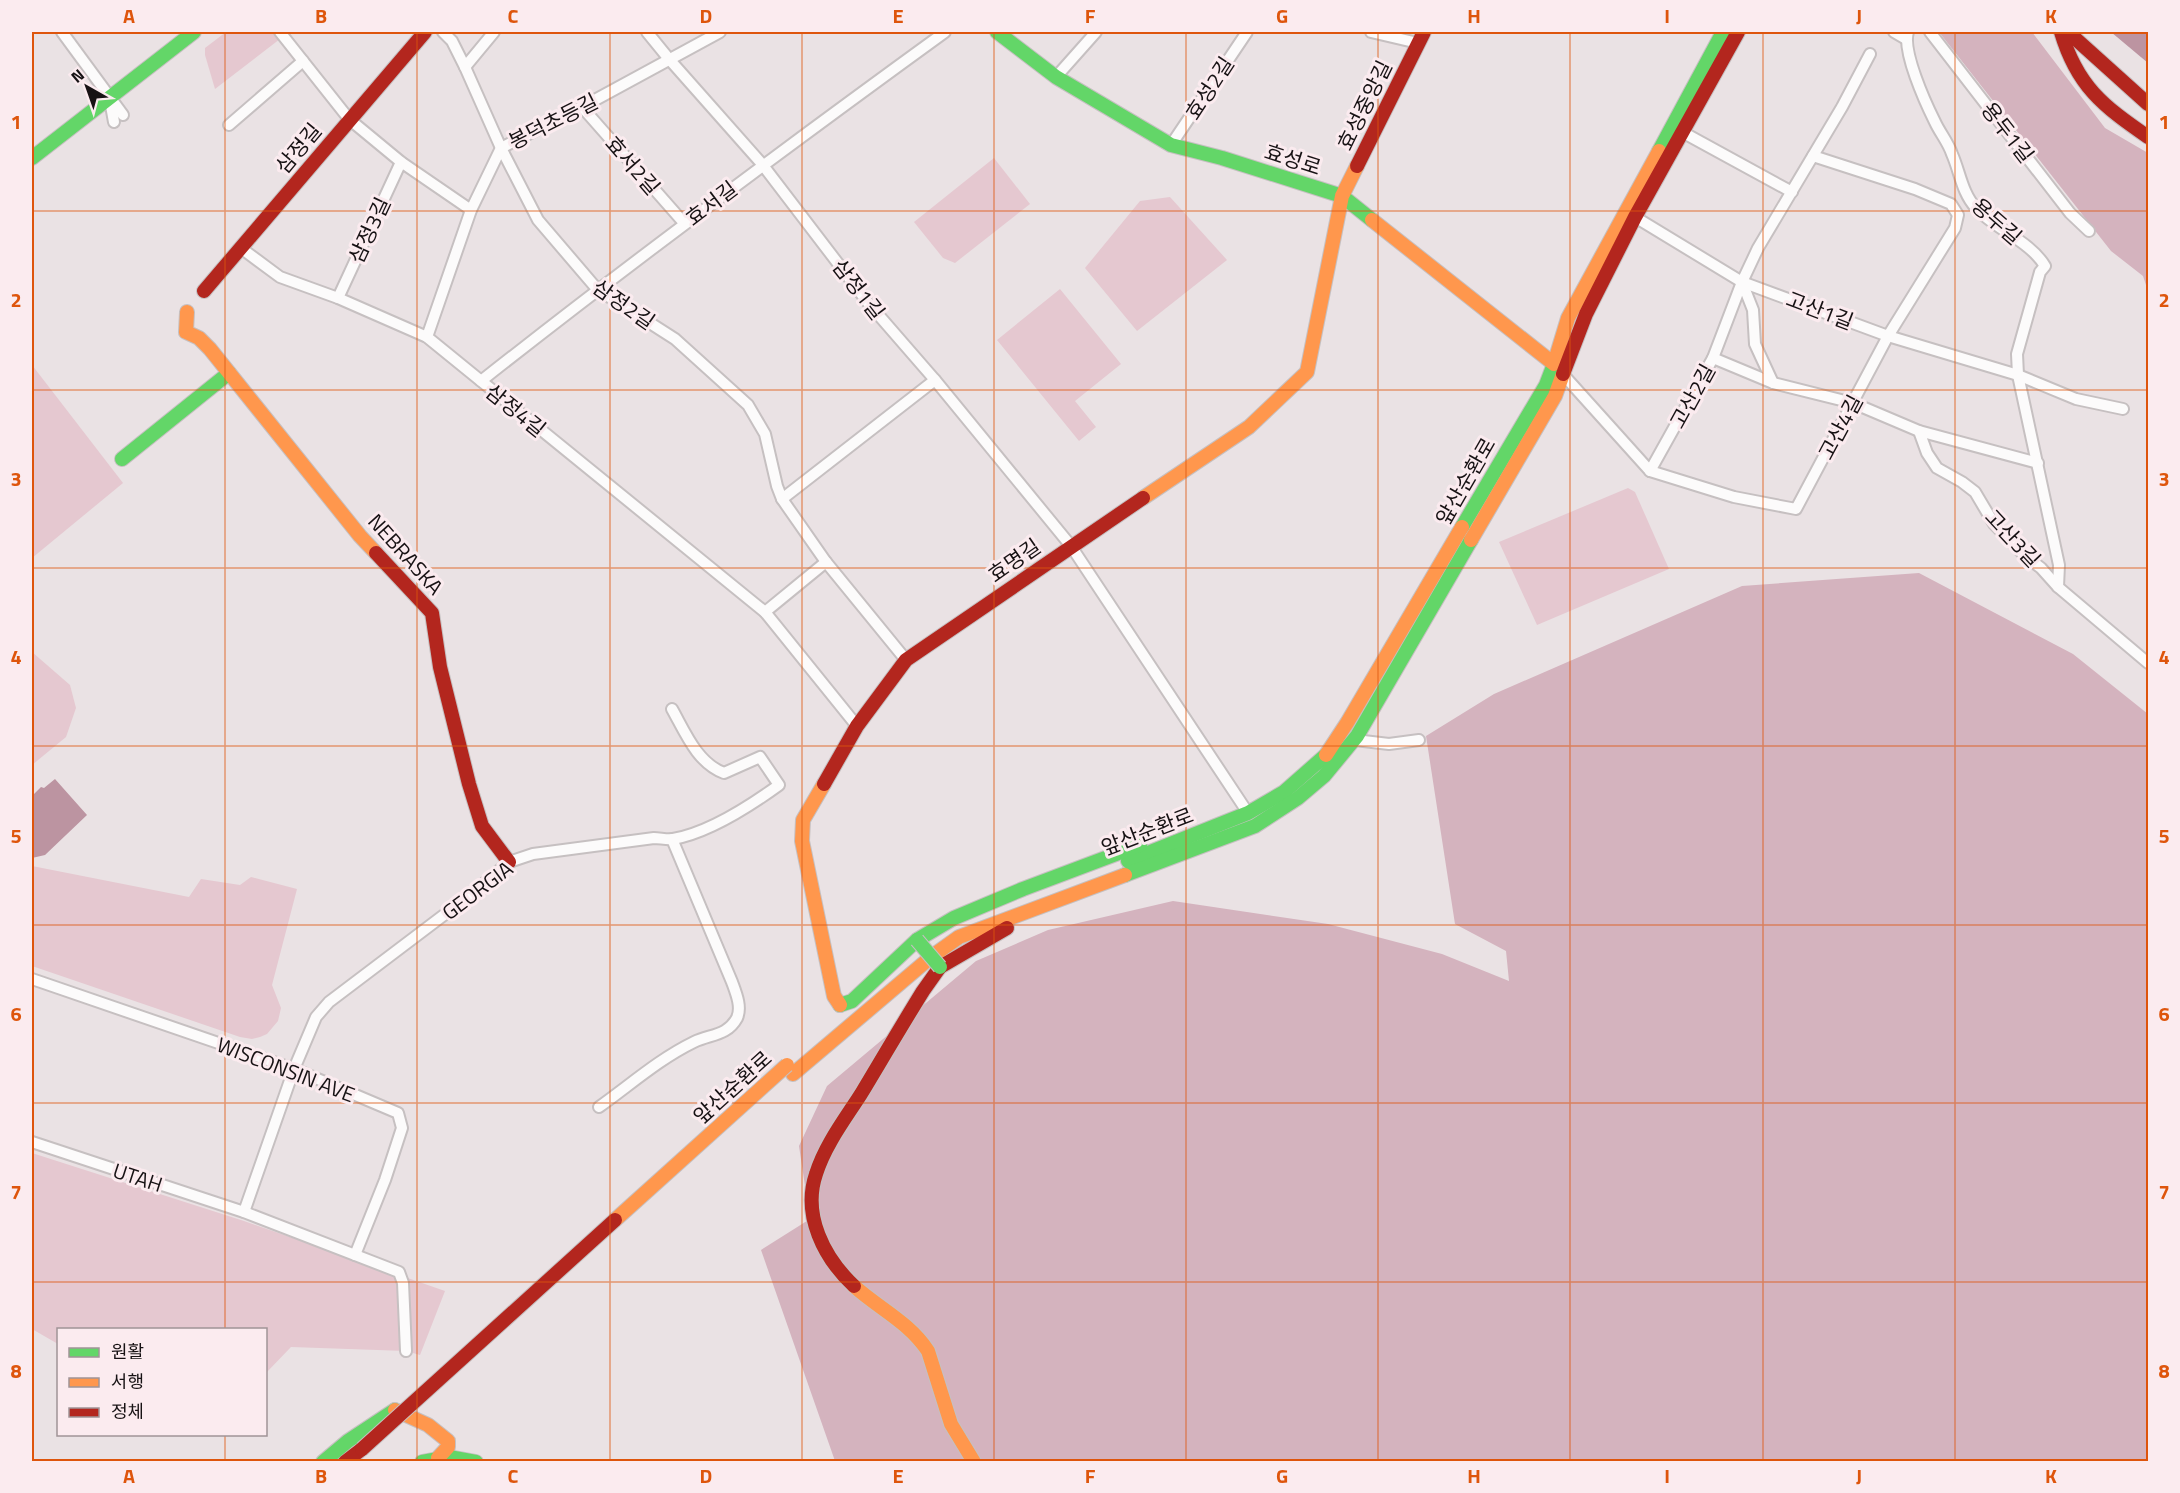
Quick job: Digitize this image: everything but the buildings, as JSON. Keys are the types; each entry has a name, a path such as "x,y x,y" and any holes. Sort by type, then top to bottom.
{"main road":[{"path":"32,158 194,32"},
{"name":"삼정길","path":"204,291 425,32"},
{"name":"효성로","path":"997,32 1056,77 1172,145 1222,158 1342,196 1559,369"},
{"name":"앞산순환로","path":"345,1461 366,1456 790,1070 959,937 1231,828 1255,826 1282,811 1323,778 1355,740 1555,396 1568,318 1723,32"},
{"name":"앞산순환로","path":"1231,828 1248,813 1284,792 1326,755 1347,723 1534,406 1559,369 1635,217 1684,133 1738,32"},
{"path":"2061,32 2073,66 2086,86 2103,106 2148,137"},
{"path":"2068,32 2148,104"},
{"path":"2081,32 2148,90"},
{"name":"효성중앙길","path":"1342,196 1421,37"},
{"name":"효명길","path":"917,940 852,1001 840,1005 834,996 802,841 803,820 857,726 906,660 1249,427 1306,372 1342,196"},
{"name":"NEBRASKA","path":"187,312 186,332 199,338 360,536 432,613 440,667 469,784 482,826 509,862"},
{"path":"122,459 229,373"},
{"path":"940,967 917,940 954,918 1023,889 1163,837 1231,828"},
{"path":"974,1461 951,1424 923,1343 914,1331 869,1299 834,1266 823,1251 815,1229 813,1205 813,1185 820,1164 923,991 940,967 1009,927 1211,849 1231,828"},
{"path":"323,1461 348,1441 395,1410 428,1425 478,1461"},
{"path":"438,1458 448,1447 448,1441"},
{"path":"422,1461 449,1457 478,1461"}],"street":[{"path":"62,32 110,97 119,118"},
{"path":"280,32 349,119 401,162 471,210"},
{"name":"삼정2길","path":"443,32 452,41 501,148 538,220 597,289 675,339 748,405 765,434 782,499 826,562 906,660"},
{"path":"465,67 494,32"},
{"name":"삼정1길","path":"647,32 762,164 869,304 935,380 1071,546 1248,813"},
{"name":"봉덕초등길","path":"427,338 471,210 501,148 720,32"},
{"name":"효서길","path":"481,381 597,289 762,164 945,32"},
{"path":"1056,77 1096,32"},
{"name":"효성2길","path":"1172,145 1247,32"},
{"path":"1371,32 1421,37"},
{"path":"1894,32 1907,35"},
{"name":"용두1길","path":"1930,32 2070,213 2089,231"},
{"name":"용두길","path":"1907,35 1912,70 1935,122 1952,152 1966,194 1976,208 2038,255 2045,267 2040,272 2017,354 2018,375 2059,565 2058,587"},
{"name":"고산2길","path":"1650,471 1713,358 1742,282 1758,248 1870,54"},
{"path":"229,125 303,61"},
{"name":"효서2길","path":"582,107 684,223"},
{"path":"1684,133 1792,192"},
{"name":"고산4길","path":"1650,471 1734,497 1796,509 1888,336 1955,228 1958,215 1951,204 1915,189 1813,156"},
{"name":"삼정3길","path":"338,298 401,162"},
{"name":"고산1길","path":"1635,217 1742,282 1888,336 2018,375"},
{"name":"삼정4길","path":"241,249 280,277 338,298 427,338 765,612 857,726"},
{"path":"1742,282 1753,310 1755,344 1773,383"},
{"path":"1713,358 1773,383 1853,403 1919,431 2038,463"},
{"path":"1559,369 1650,471"},
{"path":"2018,375 2076,399 2123,409"},
{"path":"782,499 935,380"},
{"name":"고산3길","path":"1919,431 1927,453 1937,468 1975,492 1994,524 2024,555 2041,568 2058,587 2148,663"},
{"path":"765,612 826,562"},
{"name":"GEORGIA","path":"244,1212 294,1069 316,1017 329,1002 469,896 509,862 533,854 654,838 672,839 713,825 759,800 779,785 760,757 724,773 715,770 698,753 672,709"},
{"path":"1355,740 1389,744 1419,740"},
{"path":"599,1107 644,1072 695,1041 720,1034 731,1026 738,1015 738,1000 732,982 672,839"},
{"name":"WISCONSIN AVE","path":"32,979 294,1069 398,1113 402,1128 385,1180 355,1255"},
{"name":"UTAH","path":"32,1142 244,1212 399,1272 403,1283 406,1351"}],"shaded area":[{"path":"226,32 289,32 215,89 205,48"},
{"path":"1939,32 2032,32 2105,128 2148,153 2148,291 2143,276 2111,251"},
{"path":"2111,32 2148,32 2148,63"},
{"path":"994,158 1030,204 955,263 943,258 914,222"},
{"path":"1170,197 1227,260 1137,331 1085,268 1140,201"},
{"path":"1060,289 1121,364 1075,401 1096,427 1079,441 997,340"},
{"path":"32,365 123,483 32,558"},
{"path":"1628,488 1635,492 1669,569 1537,625 1499,542"},
{"path":"1919,573 2073,654 2148,714 2148,1461 835,1461 761,1250 810,1219 799,1146 827,1086 976,961 1048,930 1173,901 1328,924 1442,954 1509,981 1506,951 1455,924 1426,736 1494,694 1742,586"},
{"path":"32,652 70,685 76,708 66,737 32,765"},
{"path":"55,779 87,815 45,855 32,858 32,796 41,787 44,788"},
{"path":"32,866 189,897 201,879 240,885 251,877 297,889 272,985 281,1008 278,1021 267,1034 260,1037 252,1039 240,1037 32,966"},
{"path":"32,1153 244,1221 445,1291 420,1355 406,1351 291,1347 267,1372 267,1328 57,1328 57,1343 32,1329"}],"traffic: fast":[{"path":"32,158 194,32"},
{"path":"997,32 1056,77 1171,145 1222,158 1342,196 1372,220"},
{"path":"1659,151 1723,32"},
{"path":"1462,527 1546,385 1554,364"},
{"path":"122,459 229,373"},
{"path":"1125,875 1255,826 1298,798 1324,776 1357,736 1471,540"},
{"path":"1128,861 1248,813 1284,792 1326,755"},
{"path":"840,1005 852,1001 917,940 954,918 1140,845"},
{"path":"917,940 940,967"},
{"path":"323,1462 348,1441 395,1410"},
{"path":"422,1462 449,1457 476,1462"}],"traffic: slow":[{"path":"1372,220 1554,364 1568,318 1659,151"},
{"path":"1143,498 1249,427 1307,372 1342,196 1357,166"},
{"path":"187,312 186,332 199,338 210,349 376,553"},
{"path":"1471,540 1555,396 1563,374"},
{"path":"1326,755 1462,527"},
{"path":"824,784 803,820 802,841 834,996 840,1005"},
{"path":"793,1074 931,957 959,937 1125,875"},
{"path":"615,1220 787,1065"},
{"path":"854,1286 903,1323 928,1351 951,1424 974,1462"},
{"path":"395,1410 428,1425 448,1441 448,1447 438,1458"}],"traffic: jam":[{"path":"204,291 425,32"},
{"path":"1357,166 1424,32"},
{"path":"1563,374 1586,314 1635,217 1738,32"},
{"path":"2061,32 2067,51 2084,81 2105,104 2148,137"},
{"path":"2068,32 2148,104"},
{"path":"824,784 857,726 906,660 1143,498"},
{"path":"376,553 432,613 440,667 469,784 482,826 509,862"},
{"path":"940,967 1007,928"},
{"path":"854,1286 833,1262 819,1235 812,1205 812,1189 816,1174 836,1132 940,967"},
{"path":"362,1449 615,1220"},
{"path":"345,1462 362,1449"}]}
